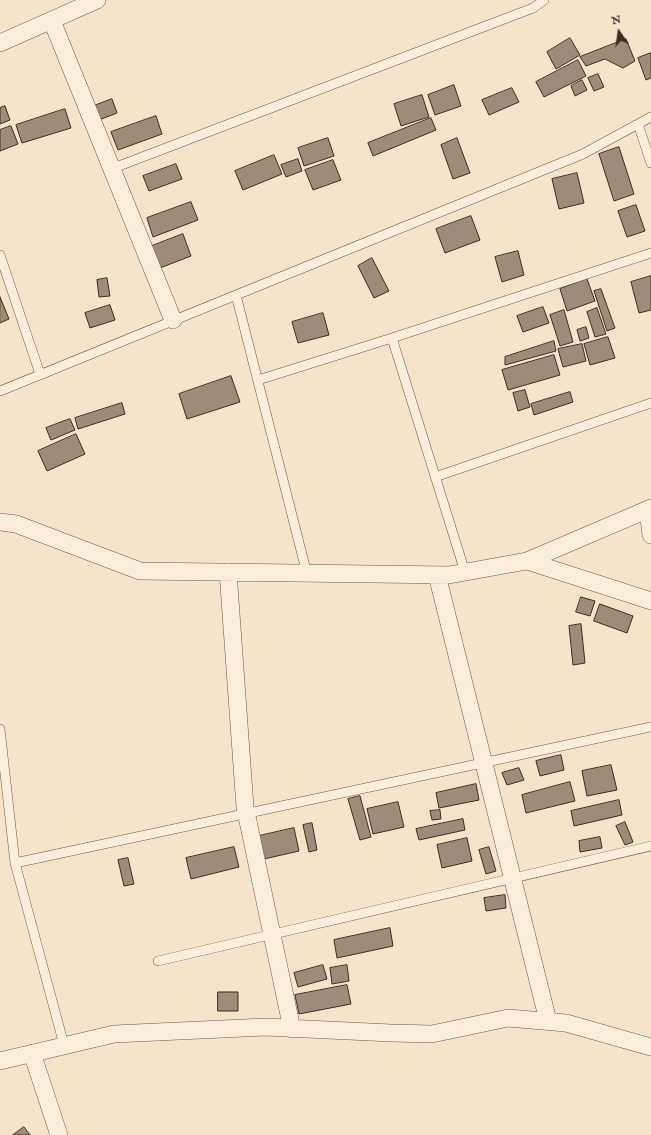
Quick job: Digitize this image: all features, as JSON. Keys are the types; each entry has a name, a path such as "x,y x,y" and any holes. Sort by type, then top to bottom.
{"street":[{"path":"0,43 97,0"},
{"path":"52,21 173,320"},
{"path":"0,522 16,524 140,572 449,575 527,561 649,508 651,535"},
{"path":"527,561 651,601"},
{"path":"228,572 247,814 292,1029"},
{"path":"437,575 548,1022"},
{"path":"0,1061 114,1034 265,1027 432,1034 508,1018 566,1023 651,1047"},
{"path":"32,1053 59,1135"}],"lane":[{"path":"111,169 533,8 544,0"},
{"path":"0,391 583,154 651,117"},
{"path":"638,124 651,163"},
{"path":"258,380 392,338 651,253"},
{"path":"0,255 40,374"},
{"path":"236,295 307,574"},
{"path":"392,338 465,572"},
{"path":"435,477 651,403"},
{"path":"15,863 651,727"},
{"path":"0,729 15,863 64,1045"},
{"path":"158,961 651,846"}],"building":[{"path":"570,38 580,55 556,69 547,52"},
{"path":"626,39 635,61 623,68 605,59 586,66 580,57"},
{"path":"651,53 651,78 646,80 638,58"},
{"path":"578,60 586,76 544,97 536,82"},
{"path":"598,74 604,87 594,91 588,78"},
{"path":"582,80 587,90 575,96 571,86"},
{"path":"454,85 461,106 435,115 428,95"},
{"path":"512,88 519,102 489,115 482,100"},
{"path":"422,95 429,117 401,126 394,104"},
{"path":"112,99 117,113 99,120 94,106"},
{"path":"5,106 10,120 0,124 0,108"},
{"path":"65,109 71,128 22,143 16,125"},
{"path":"156,116 162,134 118,150 111,132"},
{"path":"431,118 436,130 373,156 368,143"},
{"path":"11,126 18,144 0,151 0,130"},
{"path":"328,138 334,156 304,166 298,148"},
{"path":"457,138 470,173 453,179 441,145"},
{"path":"619,147 634,194 614,201 599,154"},
{"path":"274,155 282,174 243,190 235,171"},
{"path":"298,159 302,171 286,177 281,165"},
{"path":"333,160 341,180 313,190 305,170"},
{"path":"176,164 182,179 149,191 143,176"},
{"path":"577,173 584,203 559,209 552,179"},
{"path":"191,202 198,220 153,237 147,218"},
{"path":"636,205 645,231 627,237 618,211"},
{"path":"471,216 480,240 445,253 436,229"},
{"path":"183,234 191,256 160,268 152,246"},
{"path":"518,251 524,275 502,282 495,257"},
{"path":"372,258 389,291 374,298 358,266"},
{"path":"651,276 651,310 639,313 631,282"},
{"path":"107,278 110,296 99,297 97,280"},
{"path":"587,279 595,301 567,311 560,289"},
{"path":"601,289 615,328 607,331 594,291"},
{"path":"0,297 9,319 0,323"},
{"path":"110,305 115,320 90,328 85,313"},
{"path":"543,307 549,323 523,332 517,316"},
{"path":"597,308 606,334 595,337 587,312"},
{"path":"564,310 573,342 560,346 550,315"},
{"path":"323,313 329,335 298,343 292,322"},
{"path":"586,327 589,338 580,341 577,330"},
{"path":"608,337 615,358 590,365 584,344"},
{"path":"554,341 556,351 505,365 505,357"},
{"path":"582,344 586,361 563,367 558,349"},
{"path":"554,355 560,375 508,390 502,370"},
{"path":"231,376 240,402 187,419 179,394"},
{"path":"525,390 530,407 518,411 513,393"},
{"path":"570,392 573,402 534,415 531,404"},
{"path":"122,403 125,414 78,429 75,418"},
{"path":"70,419 75,430 51,440 46,428"},
{"path":"76,434 85,454 47,471 38,451"},
{"path":"581,597 595,601 590,616 576,612"},
{"path":"600,604 633,616 627,633 594,621"},
{"path":"581,624 585,663 573,665 569,626"},
{"path":"561,755 564,770 540,776 536,761"},
{"path":"611,765 617,790 587,796 582,771"},
{"path":"519,768 524,780 507,785 502,773"},
{"path":"570,782 575,801 526,813 522,795"},
{"path":"476,784 479,800 439,808 436,793"},
{"path":"360,796 371,837 360,840 348,799"},
{"path":"619,800 622,815 574,826 571,811"},
{"path":"398,802 404,827 373,834 367,809"},
{"path":"440,810 441,819 432,820 430,811"},
{"path":"463,819 465,830 419,840 416,829"},
{"path":"625,822 633,842 625,845 616,826"},
{"path":"312,823 317,850 309,852 303,825"},
{"path":"294,828 299,851 264,859 259,836"},
{"path":"600,837 602,848 580,852 579,841"},
{"path":"467,838 472,861 442,868 437,845"},
{"path":"234,847 239,867 191,879 186,858"},
{"path":"489,847 496,871 486,874 479,850"},
{"path":"128,858 134,884 124,886 118,860"},
{"path":"505,895 506,908 486,911 484,898"},
{"path":"390,928 393,946 337,958 334,940"},
{"path":"323,965 327,979 298,987 294,973"},
{"path":"347,965 349,981 332,984 330,968"},
{"path":"347,985 351,1004 299,1014 295,995"},
{"path":"218,992 238,992 238,1011 218,1011"},
{"path":"24,1127 30,1135 13,1135"}]}
